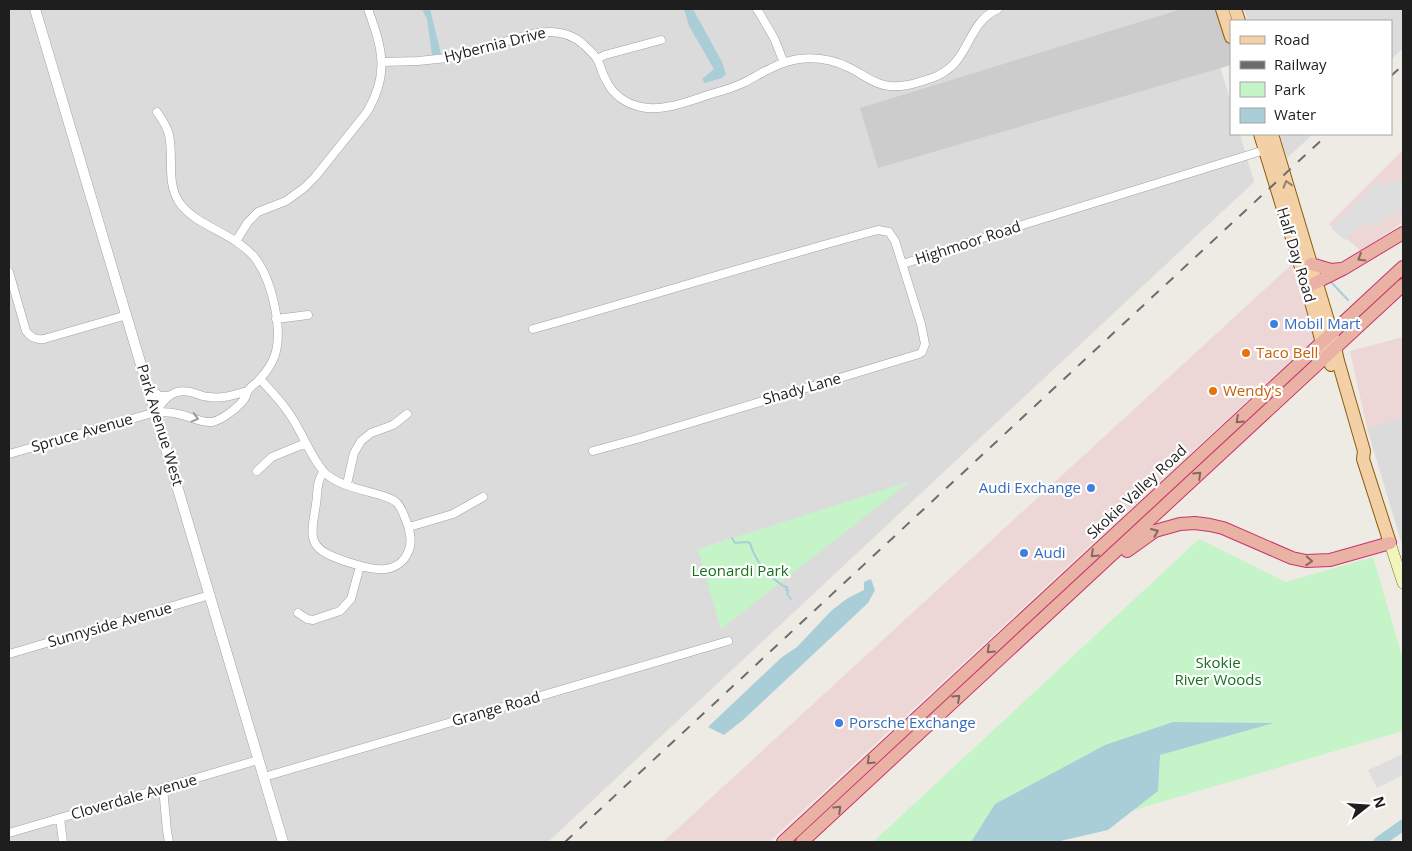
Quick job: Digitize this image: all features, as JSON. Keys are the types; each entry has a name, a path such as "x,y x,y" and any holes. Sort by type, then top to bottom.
{"highway":[{"path":"1312,284 1343,269 1403,233"},
{"path":"1311,264 1331,270 1343,269"},
{"name":"Skokie Valley Road","path":"782,842 1403,267"},
{"name":"Skokie Valley Road","path":"802,842 1403,285"},
{"path":"1047,615 1145,537 1156,531 1180,524 1195,523 1223,528 1292,558 1306,561 1330,560 1390,543"}],"main road":[{"path":"1222,9 1230,34"},
{"name":"Half Day Road","path":"1261,135 1270,148 1311,264 1312,284 1322,343 1331,352"},
{"name":"Half Day Road","path":"1272,135 1270,148 1312,284 1332,334 1331,352 1357,453 1363,459 1403,583"}],"street":[{"name":"Park Avenue West","path":"35,9 284,842"},
{"path":"236,241 253,216 258,212 283,202 304,188 316,177 366,112 380,82 382,62 378,36 368,9"},
{"path":"757,9 774,38 784,63"},
{"name":"Hybernia Drive","path":"382,62 442,58 478,50 532,34 551,31 572,36 579,40 597,59 611,88 624,100 639,107 651,109 664,108 733,87 784,63 812,58 836,62 851,68 872,81 885,85 909,85 934,78 954,65 960,58 979,23 988,14 998,9"},
{"path":"597,59 605,55 660,40"},
{"path":"156,112 169,134 172,184 177,199 186,210 236,241 254,257 269,285 278,332 278,346 268,369 248,391 246,397 224,417 212,422 180,414 156,412 164,399 173,392 207,397 228,397 248,391"},
{"name":"Highmoor Road","path":"533,329 878,230 889,232 895,241 902,264 1270,148"},
{"name":"Shady Lane","path":"593,451 919,354 922,352 925,344 921,324 902,264"},
{"path":"9,272 26,331 35,339 44,339 127,315"},
{"path":"276,318 308,315"},
{"path":"260,379 288,411 313,457 324,472 337,481 397,503 409,528 411,546 406,557 398,565 382,570 360,566 334,558 323,552 316,545 312,535 312,525 319,480 324,472"},
{"path":"149,388 160,396 169,396"},
{"path":"228,397 234,409"},
{"name":"Spruce Avenue","path":"9,454 156,412"},
{"path":"347,484 354,453 361,441 371,432 393,425 407,414"},
{"path":"257,471 272,457 306,443"},
{"path":"409,528 453,514 483,497"},
{"path":"298,613 307,619 313,620 340,611 351,599 360,566"},
{"name":"Sunnyside Avenue","path":"9,654 210,595"},
{"name":"Grange Road","path":"264,777 728,641"},
{"name":"Cloverdale Avenue","path":"9,833 258,760"},
{"path":"163,788 169,842"},
{"path":"60,818 62,842"}],"shaded area":[{"path":"9,9 1203,9 1230,100 1230,135 1240,135 1254,182 548,842 9,842"},
{"path":"1182,9 1222,9 1230,34 1230,65 878,168 860,108"},
{"path":"1244,9 1403,9 1403,48 1392,59 1392,20 1248,20"},
{"path":"1280,135 1312,135 1287,158"},
{"path":"1403,150 1403,222 1361,251 1329,224"},
{"path":"1391,179 1403,183 1403,208 1395,216 1392,213 1383,222 1372,227 1366,221 1345,240 1331,228 1378,181 1383,186"},
{"path":"1292,264 1314,339 769,842 663,842"},
{"path":"1403,337 1403,418 1367,428 1350,351"},
{"path":"1403,418 1403,548 1367,428"},
{"path":"1403,754 1403,775 1377,788 1368,770"}],"green space":[{"name":"Leonardi Park","path":"909,482 721,629 698,549"},
{"name":"Skokie River Woods","path":"1199,539 1286,582 1373,557 1403,659 1403,731 1025,842 873,842"}],"water":[{"path":"422,9 430,9 441,54 432,55 427,19"},
{"path":"684,9 693,9 722,62 726,74 722,78 705,83 702,79 714,69 689,26"},
{"path":"871,579 875,590 868,603 743,720 724,735 708,727 782,657 797,647 832,610 848,598 864,590 864,582"},
{"path":"1173,722 1274,723 1160,755 1158,791 1108,830 1056,842 971,842 995,804 1105,745"}],"waterway":[{"path":"1331,282 1348,300"},
{"path":"732,538 735,543 750,543 763,568 783,586 787,587 787,594 791,599"},
{"path":"1379,842 1403,825"}],"railway":[{"path":"1392,75 1403,65"},
{"path":"565,842 1327,135"}],"place":[{"name":"Mobil Mart","path":"1274,324"},
{"name":"Taco Bell","path":"1246,353"},
{"name":"Wendy's","path":"1213,391"},
{"name":"Audi Exchange","path":"1091,488"},
{"name":"Audi","path":"1024,553"},
{"name":"Porsche Exchange","path":"839,723"}]}
